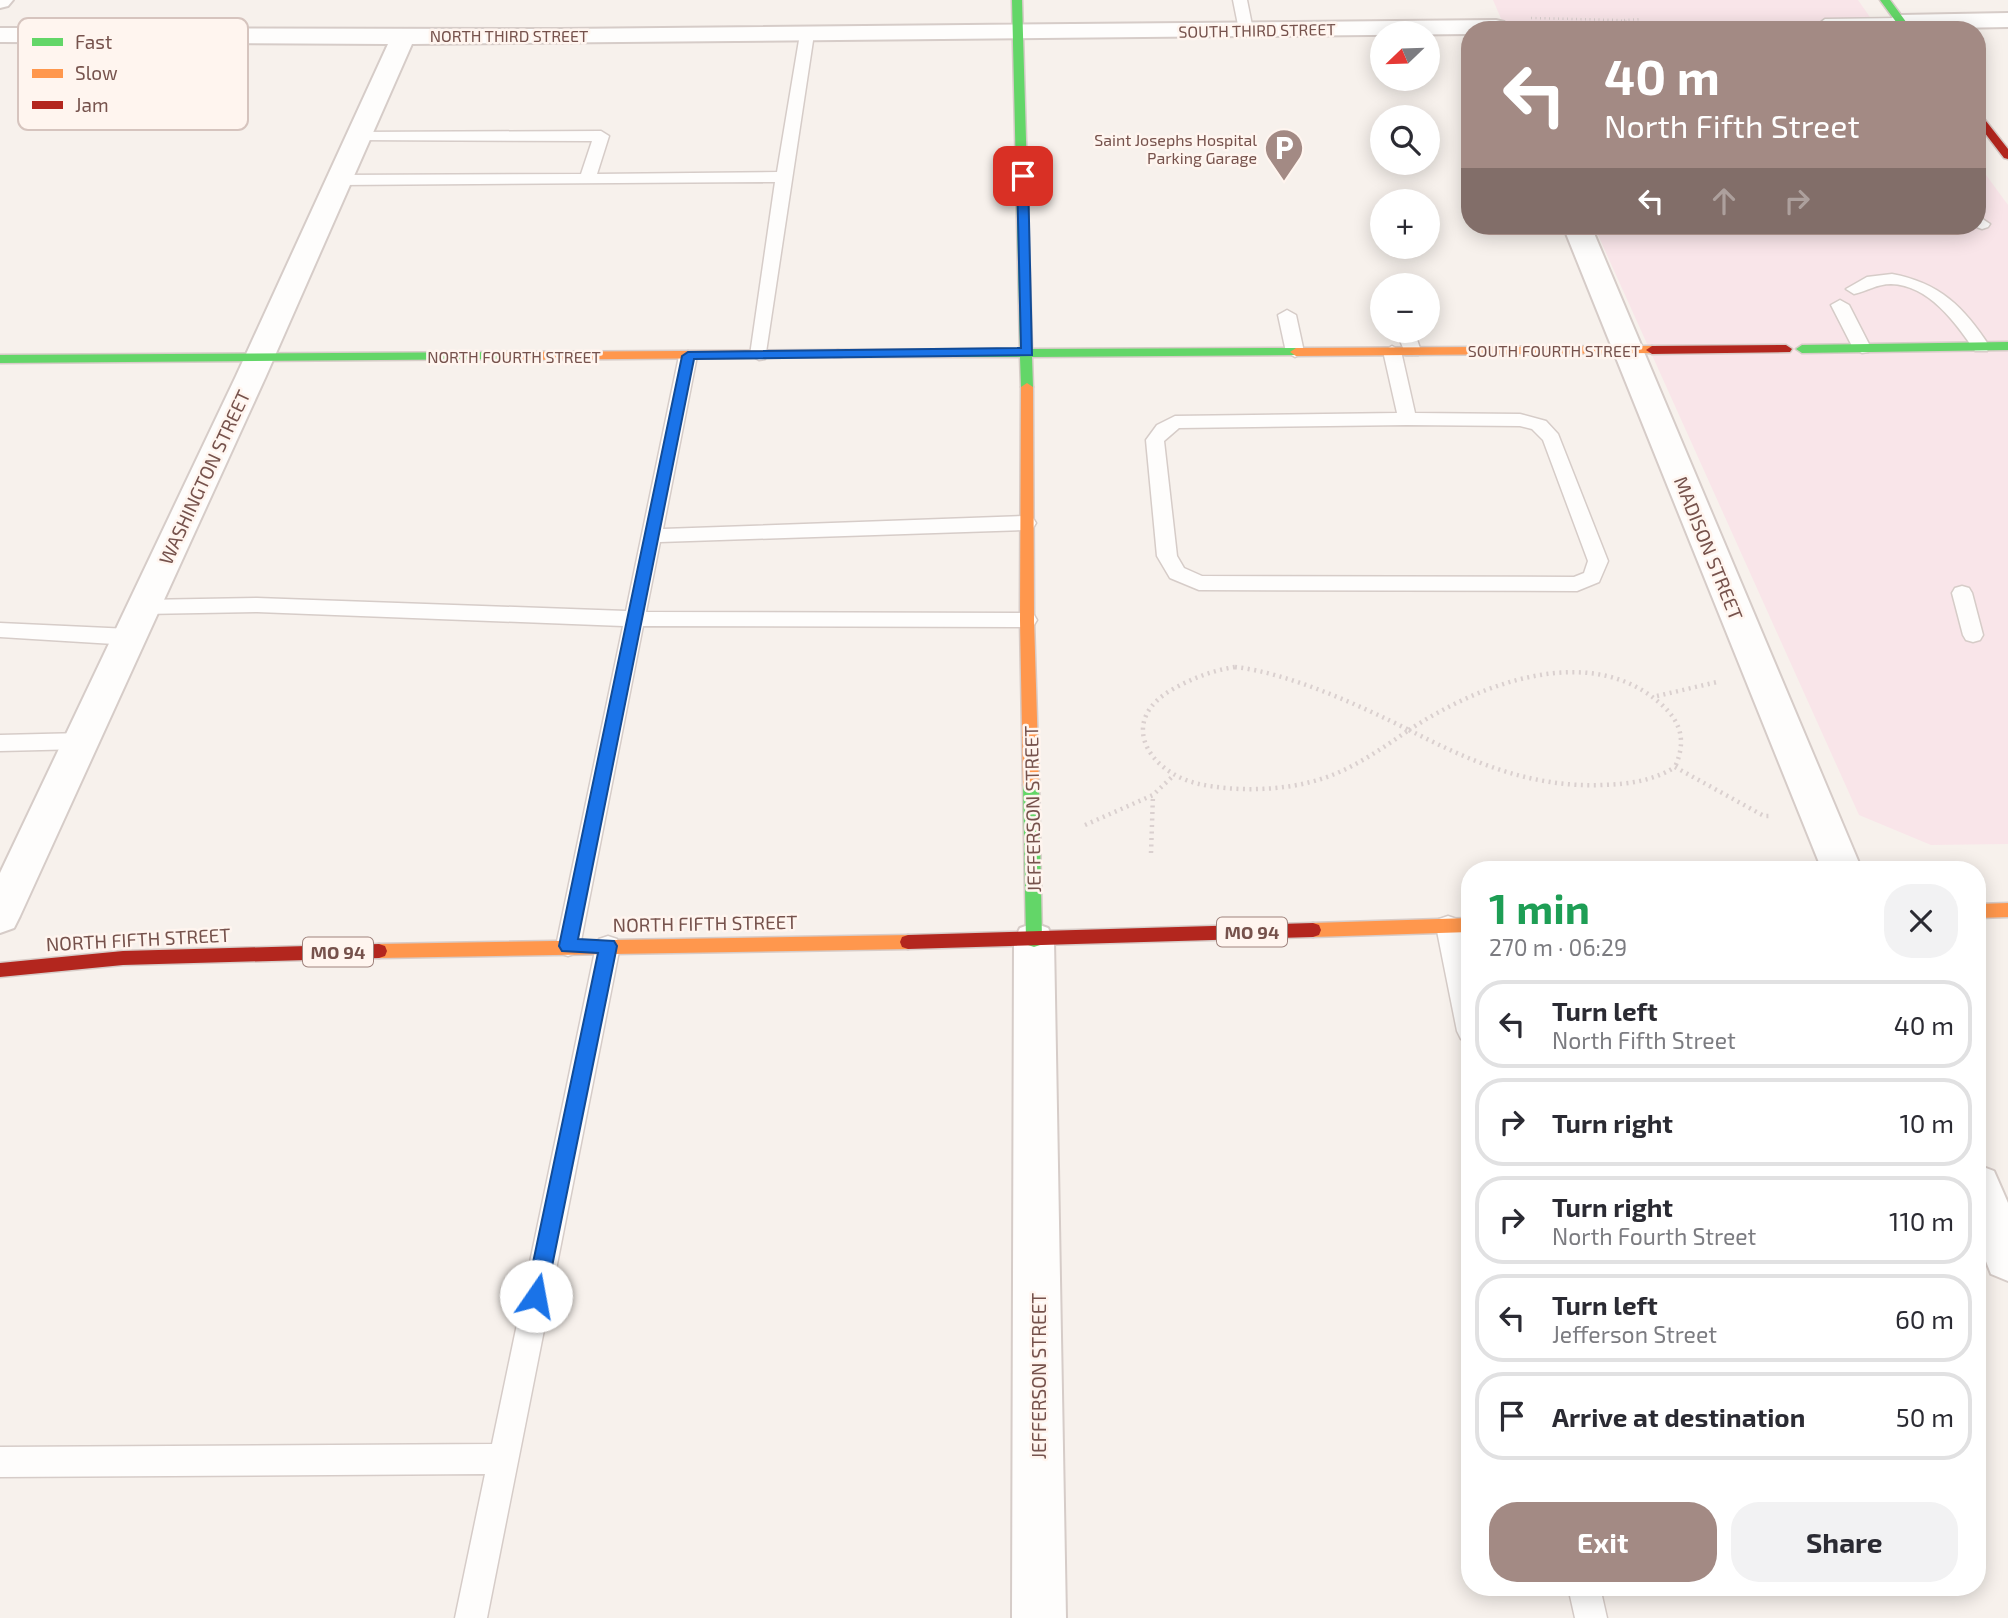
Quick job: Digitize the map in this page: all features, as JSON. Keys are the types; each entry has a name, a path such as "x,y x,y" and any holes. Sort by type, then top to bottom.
{"street":[{"name":"JEFFERSON STREET","path":"1017,0 1028,352 1026,523 1034,940 1039,1618"},
{"path":"1885,0 1900,21"},
{"path":"1986,21 2008,20"},
{"name":"SOUTH THIRD STREET","path":"1019,32 1461,28"},
{"name":"NORTH THIRD STREET","path":"248,35 1019,32"},
{"name":"NORTH THIRD STREET","path":"0,35 18,35"},
{"name":"WASHINGTON STREET","path":"0,916 260,356 404,35"},
{"path":"1986,128 2008,156"},
{"name":"MADISON STREET","path":"1581,235 1838,861"},
{"name":"SOUTH FOURTH STREET","path":"1028,352 2008,346"},
{"name":"NORTH FOURTH STREET","path":"0,359 1028,352"},
{"path":"1986,911 2008,910"},
{"name":"MO 94","path":"1034,940 1459,925"},
{"name":"NORTH FIFTH STREET","path":"0,970 123,958 568,946 1034,940"},
{"path":"1986,1205 2008,1258"}],"lane":[{"path":"1240,0 1246,30"},
{"path":"759,355 807,34"},
{"path":"358,137 601,136 588,177"},
{"path":"339,180 784,177"},
{"path":"1854,289 1881,280 1921,286 1937,294 1952,307 1981,347"},
{"path":"1840,305 1862,348"},
{"path":"1287,315 1295,352"},
{"path":"1409,343 1412,351"},
{"path":"1392,351 1407,419"},
{"path":"568,946 688,356"},
{"path":"1407,419 1520,420 1539,425 1551,438 1598,561 1592,577 1577,584 1199,583 1177,573 1167,555 1154,440 1164,429 1175,422 1407,419"},
{"path":"652,536 1026,523"},
{"path":"1962,593 1973,635"},
{"path":"143,607 257,605 634,619 1027,620"},
{"path":"0,630 130,637"},
{"path":"0,743 83,741"},
{"path":"1459,925 1461,944"},
{"path":"471,1618 608,946"},
{"path":"0,1462 503,1459"},
{"path":"1586,1596 1591,1618"}],"path":[{"path":"1525,18 1641,19"},
{"path":"1619,20 1624,21"},
{"path":"1410,732 1350,768 1317,781 1277,787 1233,788 1200,784 1174,775 1156,758 1144,740 1143,720 1150,705 1172,690 1205,675 1234,667 1323,692 1410,732 1506,775 1544,785 1588,787 1659,778 1675,767 1684,749 1678,724 1657,696 1637,684 1610,675 1577,672 1541,675 1472,697 1432,716 1410,732"},
{"path":"1657,696 1721,681"},
{"path":"1675,767 1764,816 1776,817"},
{"path":"1085,825 1153,795 1174,775"},
{"path":"1151,853 1153,795"}],"shaded area":[{"path":"1493,0 1858,0 1873,21 1502,21"},
{"path":"1986,175 2008,205 2008,844 1931,845 1859,815 1598,235 1986,235"}],"traffic: fast":[{"path":"1017,0 1027,387"},
{"path":"1885,0 1900,21"},
{"path":"1802,349 2008,346"},
{"path":"838,354 1296,352"},
{"path":"0,359 504,356"},
{"path":"1031,785 1034,940"}],"traffic: slow":[{"path":"1296,352 1652,350"},
{"path":"504,356 838,354"},
{"path":"1027,387 1027,620 1031,785"},
{"path":"1986,911 2008,910"},
{"path":"1313,930 1461,925"},
{"path":"379,951 908,942"}],"traffic: jam":[{"path":"1986,128 2008,156"},
{"path":"1652,350 1786,349"},
{"path":"908,942 1313,930"},
{"path":"0,970 123,958 379,951"}],"place":[{"name":"Saint Josephs Hospital Parking Garage","path":"1284,182"}],"route":[{"path":"536,1296 608,946 568,946 688,356 1028,352 1023,176"}]}
